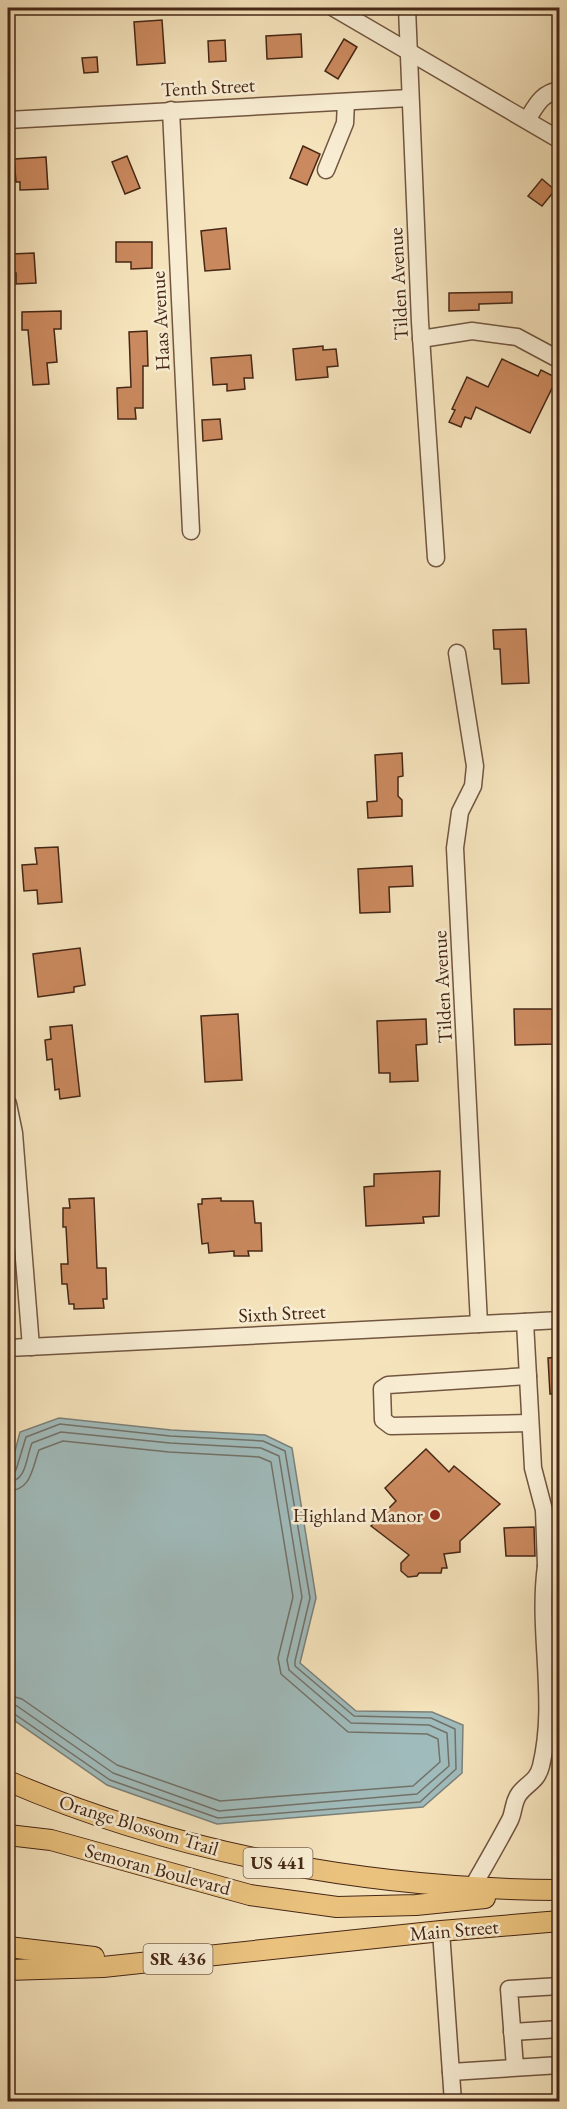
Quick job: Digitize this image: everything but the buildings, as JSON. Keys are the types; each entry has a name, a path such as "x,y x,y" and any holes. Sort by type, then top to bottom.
{"main road":[{"name":"Orange Blossom Trail","path":"8,1781 106,1817 199,1845 250,1857 396,1882 472,1888 560,1891"},
{"name":"Semoran Boulevard","path":"8,1834 51,1840 250,1895 337,1907 416,1905 560,1891"},
{"name":"Main Street","path":"348,1940 560,1921"},
{"path":"8,1947 100,1957 348,1940"},
{"name":"SR 436","path":"8,1970 103,1967 348,1940"}],"street":[{"path":"334,8 560,140"},
{"name":"Tilden Avenue","path":"408,8 421,339 436,558"},
{"path":"526,120 543,96 560,90"},
{"name":"Tenth Street","path":"8,120 410,98"},
{"path":"326,170 345,123 346,102"},
{"name":"Haas Avenue","path":"171,110 191,531"},
{"path":"421,339 472,331 517,337 560,360"},
{"name":"Tilden Avenue","path":"457,653 475,766 473,786 460,812 455,848 479,1324"},
{"path":"8,1104 31,1347"},
{"name":"Sixth Street","path":"8,1348 560,1320"},
{"path":"472,1888 512,1816 518,1796 534,1780 541,1764 546,1735 543,1586 553,1566 544,1510 533,1468 525,1322"},
{"path":"528,1376 387,1385 382,1389 383,1420 392,1426 530,1423"},
{"path":"441,1931 453,2102"},
{"path":"515,2067 509,1989 560,1986"},
{"path":"512,2032 560,2029"},
{"path":"452,2072 560,2065"}],"water":[{"path":"59,1418 171,1430 265,1435 292,1448 316,1598 300,1663 356,1711 432,1712 463,1725 462,1773 423,1807 217,1824 107,1785 8,1716 8,1478 20,1432"}],"place":[{"name":"Highland Manor","path":"435,1515"}]}
